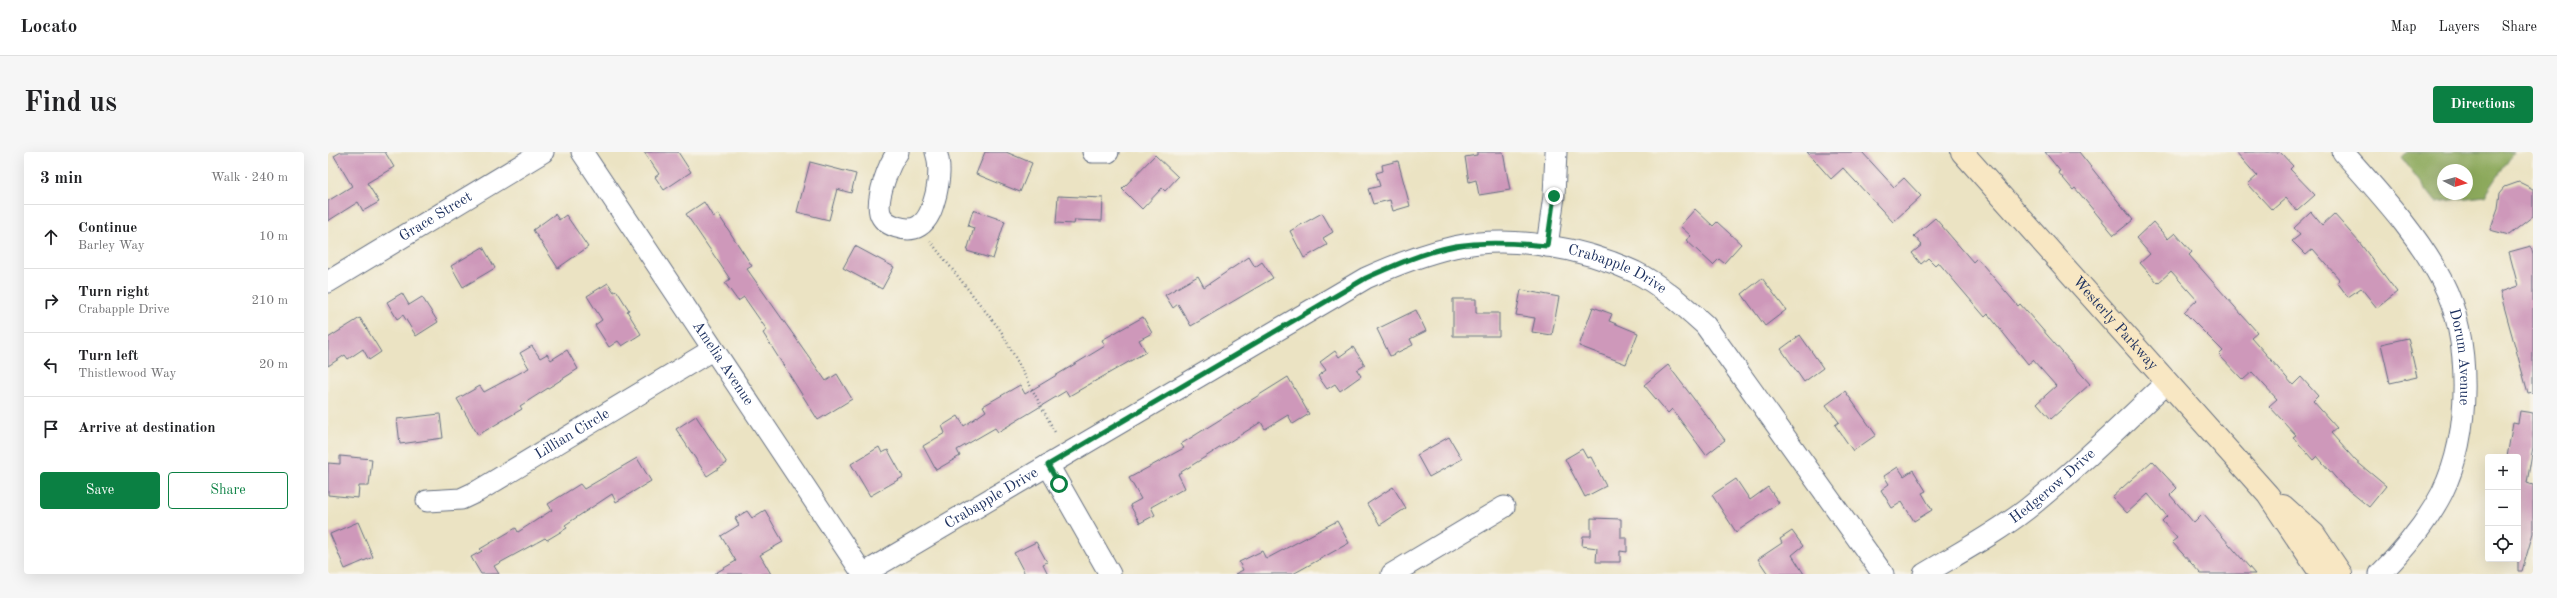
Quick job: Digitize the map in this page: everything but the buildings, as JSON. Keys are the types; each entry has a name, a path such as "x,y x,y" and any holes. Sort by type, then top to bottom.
{"main road":[{"name":"Westerly Parkway","path":"1962,152 2268,495 2314,534 2341,574"},
{"name":"Westerly Parkway","path":"2268,495 2321,574"}],"street":[{"name":"Grace Street","path":"328,282 543,152"},
{"name":"Amelia Avenue","path":"582,152 712,350 863,574"},
{"path":"898,152 886,176 880,199 880,213 888,223 902,229 918,227 926,219 933,206 939,169 936,152"},
{"path":"1093,152 1108,152"},
{"path":"1547,246 1554,196 1556,152"},
{"name":"Dorum Avenue","path":"2343,152 2405,222 2442,282 2456,317 2462,350 2464,391 2461,424 2454,457 2442,492 2414,538 2380,574"},
{"name":"Crabapple Drive","path":"863,574 1373,275 1408,260 1456,246 1505,242 1547,246 1588,254 1635,272 1674,298 1705,324 1882,574"},
{"name":"Lillian Circle","path":"427,501 443,502 461,499 478,491 712,350"},
{"name":"Hedgerow Drive","path":"1924,574 1988,536 2026,509 2068,475 2167,382"},
{"path":"1048,465 1110,574"},
{"path":"1392,574 1504,507"}],"path":[{"path":"918,227 1001,331 1056,434"}],"green space":[{"path":"2406,152 2514,152 2485,196 2473,197 2473,164 2437,164 2437,200 2452,200 2436,202 2401,157"}],"route":[{"path":"1059,484 1048,465 1366,278 1408,260 1456,246 1505,242 1547,246 1554,196"}]}
